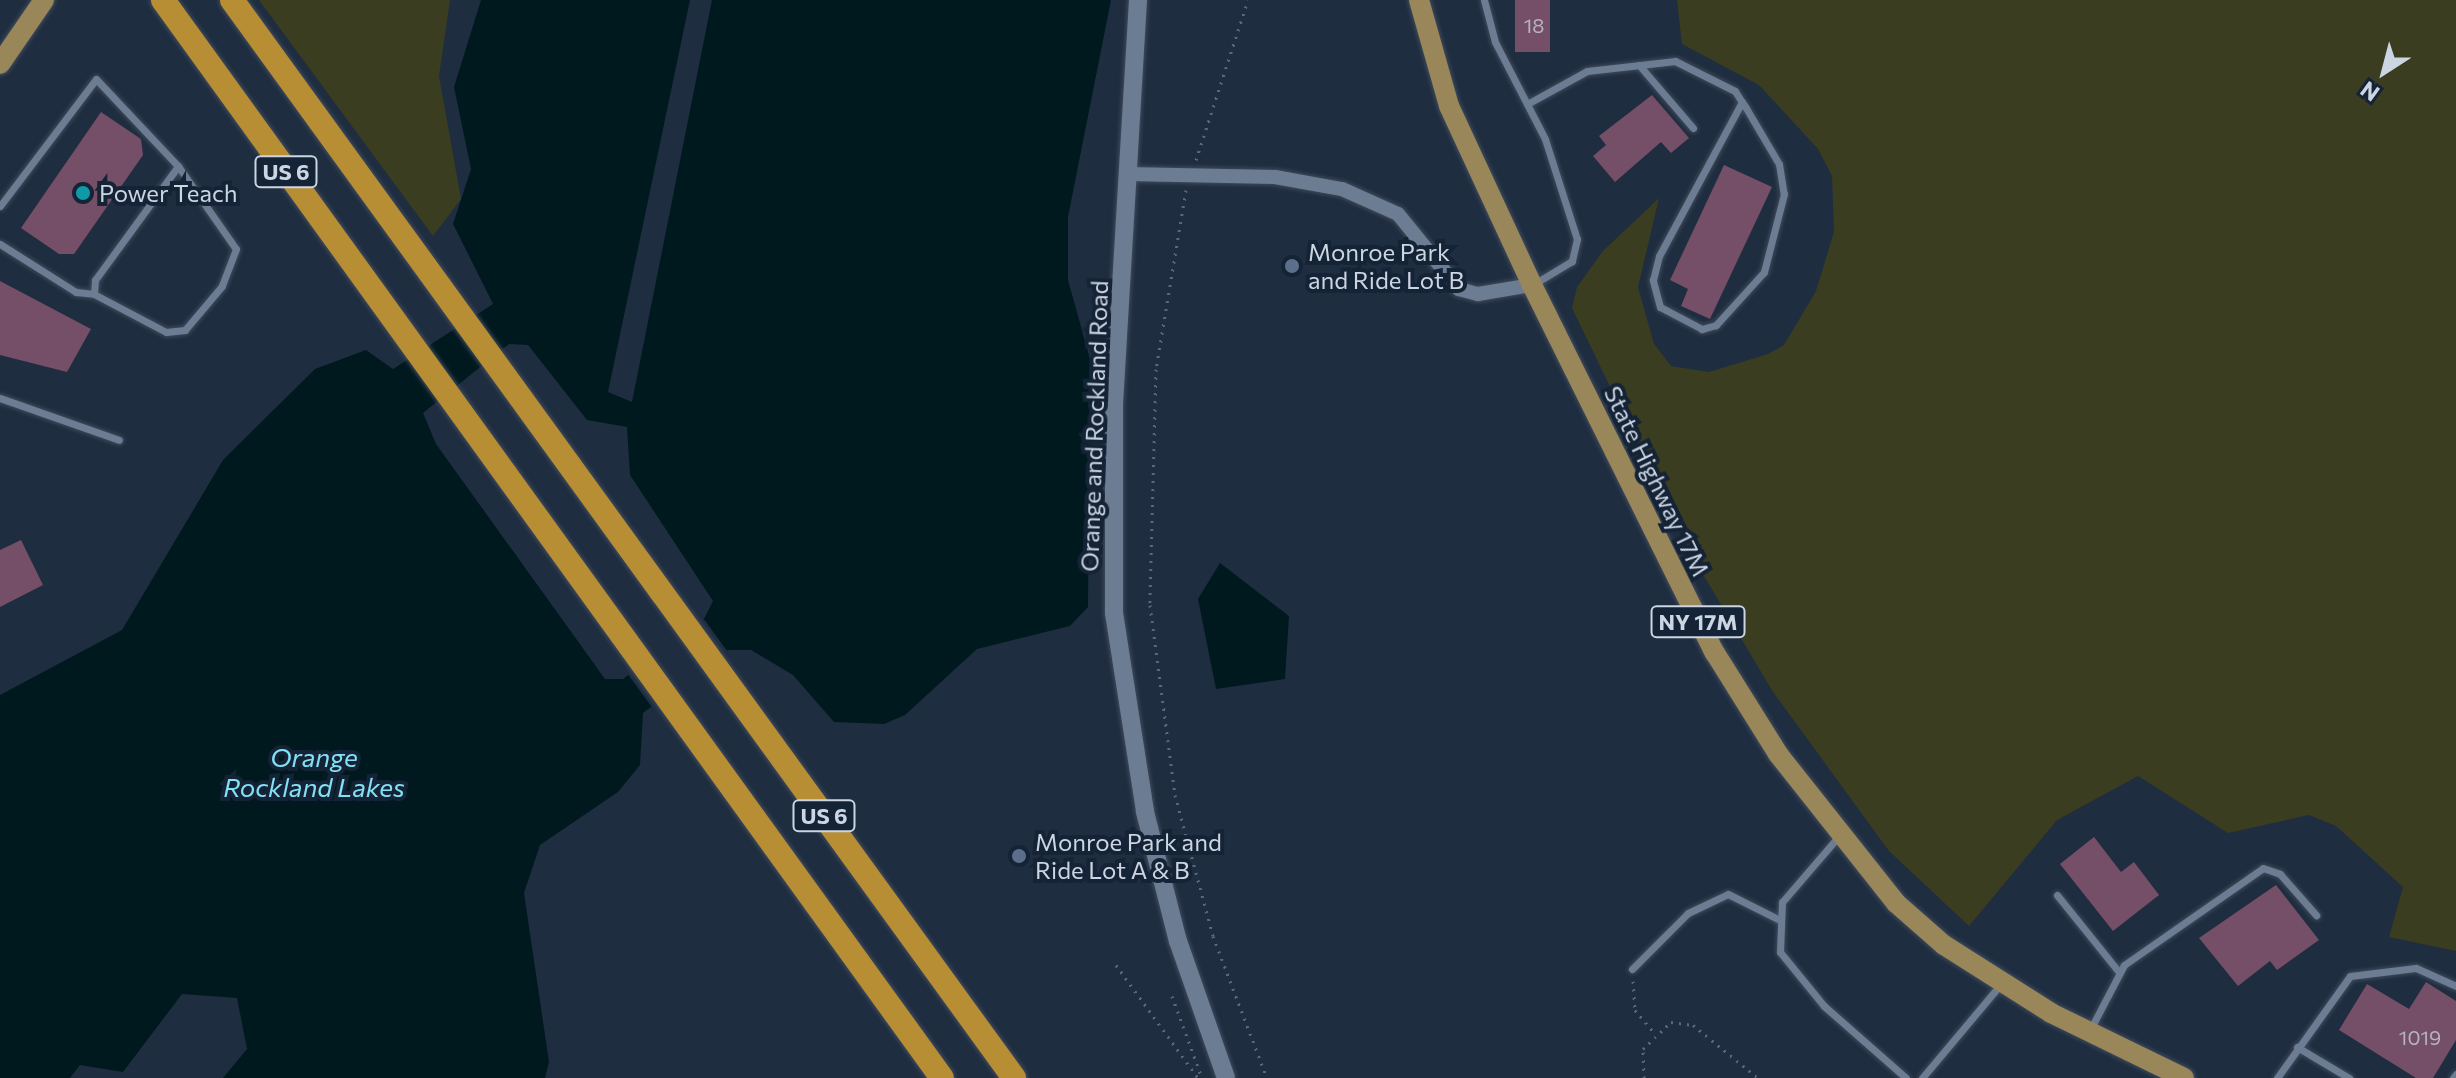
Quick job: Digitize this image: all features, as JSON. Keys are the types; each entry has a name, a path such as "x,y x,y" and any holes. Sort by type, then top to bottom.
{"highway":[{"name":"US 6","path":"163,0 942,1078"},
{"name":"US 6","path":"232,0 1014,1078"},
{"path":"859,964 923,1078"}],"main road":[{"path":"0,64 44,0"},
{"name":"State Highway 17M","path":"1419,0 1449,106 1532,285 1715,653 1838,837 1896,903 2001,984 2089,1032 2184,1078"}],"street":[{"name":"Orange and Rockland Road","path":"1138,0 1111,499 1118,660 1162,879 1226,1078"},
{"path":"1128,174 1275,177 1342,189 1398,214 1459,289 1478,294 1532,285"}],"lane":[{"path":"1484,0 1495,42 1529,103 1579,247 1566,267 1532,285"},
{"path":"1529,103 1587,71 1639,65 1691,64 1742,102 1779,164 1782,206 1764,272 1716,325 1702,329 1660,307 1653,280 1659,256 1742,102"},
{"path":"1639,65 1693,128"},
{"path":"0,206 96,79 178,166 236,249 222,286 185,330 166,332 94,294 76,292 0,244"},
{"path":"94,294 95,280 178,166"},
{"path":"0,398 119,440"},
{"path":"1838,837 1792,885 1778,919 1780,952 1795,974 1906,1078"},
{"path":"2089,1032 2118,971 2263,868 2280,874 2316,915"},
{"path":"1632,969 1688,913 1728,894 1778,919"},
{"path":"2057,895 2118,971"},
{"path":"2277,1078 2338,985 2356,973 2416,968 2456,986"},
{"path":"1922,1078 2001,984"},
{"path":"2297,1047 2349,1078"}],"path":[{"path":"1248,0 1191,176 1163,297 1156,369 1150,605 1175,795 1213,936 1267,1078"},
{"path":"1116,965 1200,1078"},
{"path":"1632,969 1635,1010 1654,1033"},
{"path":"1172,996 1200,1078"},
{"path":"1644,1078 1643,1049 1654,1033 1671,1022 1693,1025 1758,1078"}],"green space":[{"path":"259,0 450,0 439,76 461,199 433,236"},
{"path":"1677,0 2456,0 2456,951 2389,937 2403,887 2336,826 2309,815 2228,833 2138,776 2057,820 1969,926 1889,851 1773,692 1691,554 1572,308 1577,287 1603,251 1659,198 1638,287 1654,344 1671,366 1709,372 1768,354 1784,345 1816,291 1834,232 1832,176 1818,149 1759,85 1682,44"}],"water":[{"name":"Orange Rockland Lakes","path":"481,0 690,0 608,392 632,402 712,0 1111,0 1068,217 1068,280 1090,359 1088,607 1070,626 977,649 905,715 884,724 834,722 793,675 751,650 728,650 643,713 640,765 618,792 540,845 524,893 549,1062 545,1078 223,1078 247,1049 237,998 182,994 123,1072 80,1065 70,1078 0,1078 0,695 122,630 223,460 315,369 366,350 393,369 493,304 453,224 471,169 454,87","holes":["509,344 528,345 587,420 627,427 630,475 713,601 705,617 623,679 605,679 436,444 423,413"]},
{"path":"1220,563 1289,616 1285,679 1216,689 1198,599"}],"pier":[{"path":"701,615 729,654 653,709 625,670"}],"building":[{"path":"1515,0 1550,0 1550,52 1515,52"},
{"path":"1652,95 1689,138 1671,153 1661,142 1615,182 1593,156 1606,145 1599,136"},
{"path":"101,112 141,139 143,155 74,254 59,254 21,228"},
{"path":"1724,165 1772,187 1710,319 1681,306 1688,289 1670,280"},
{"path":"0,281 91,329 67,372 0,355"},
{"path":"21,540 43,585 0,607 0,550"},
{"path":"2094,837 2121,872 2134,862 2159,895 2113,931 2060,864"},
{"path":"2276,885 2319,940 2277,970 2270,961 2238,986 2199,938"},
{"path":"2426,982 2456,1001 2456,1040 2433,1078 2416,1078 2339,1030 2367,984 2409,1009"}],"place":[{"name":"Power Teach","path":"83,193"},
{"name":"Monroe Park and Ride Lot B","path":"1292,266"},
{"name":"Monroe Park and Ride Lot A & B","path":"1019,856"}]}
